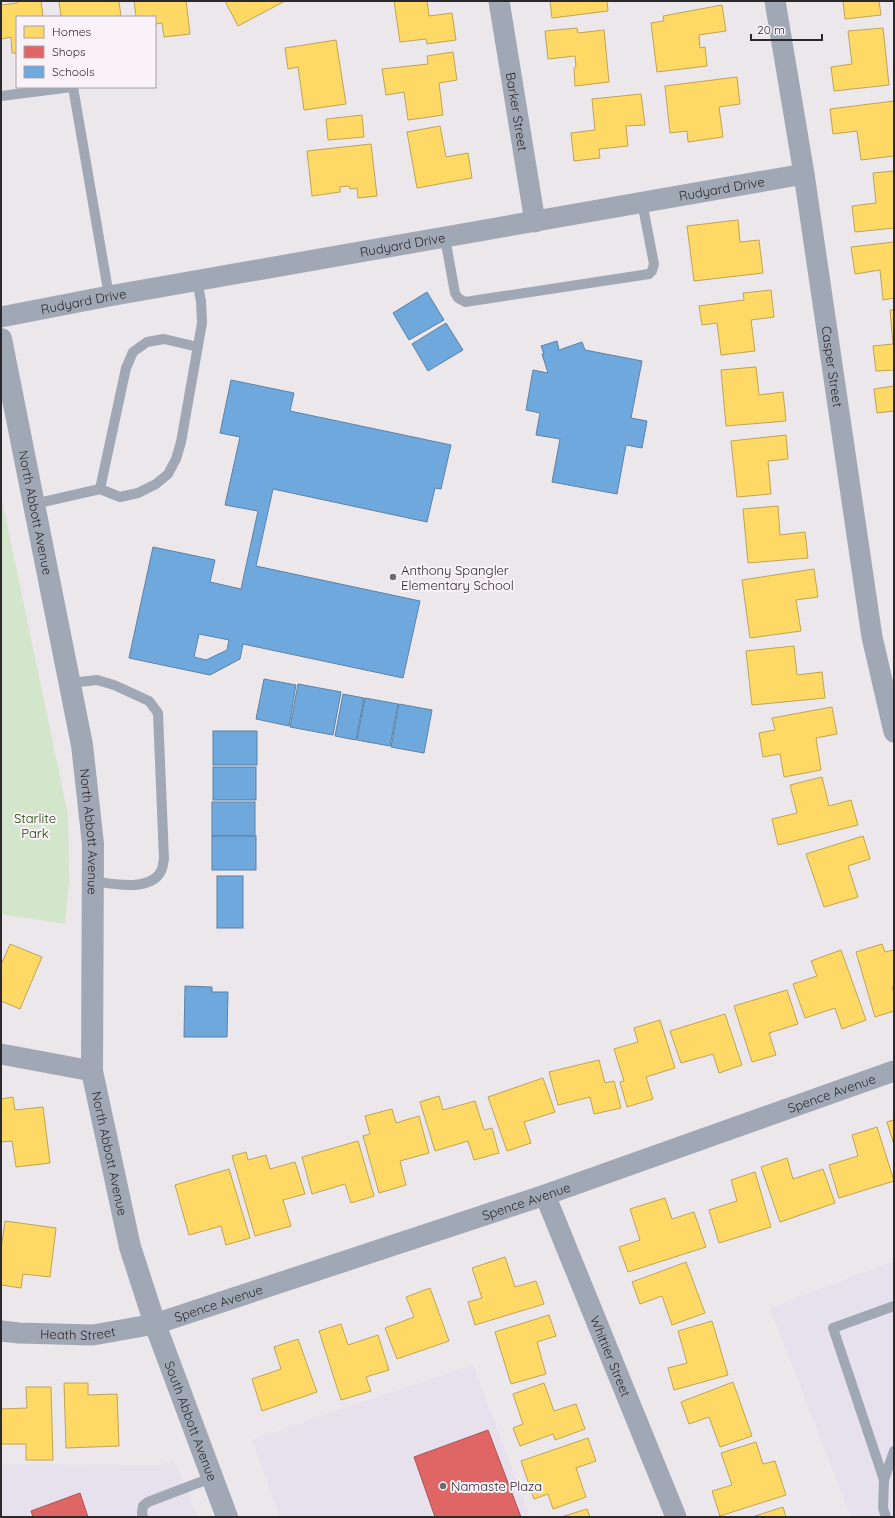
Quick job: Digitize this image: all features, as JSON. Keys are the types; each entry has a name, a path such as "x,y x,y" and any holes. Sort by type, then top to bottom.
{"street":[{"name":"Barker Street","path":"499,1 535,222"},
{"name":"Casper Street","path":"775,1 804,174 872,637 894,732"},
{"name":"Rudyard Drive","path":"1,317 109,296 804,174"},
{"name":"North Abbott Avenue","path":"1,339 82,745 93,844 92,1071 130,1246 155,1324"},
{"path":"1,1054 92,1071"},
{"name":"Spence Avenue","path":"155,1324 545,1195 894,1071"},
{"name":"Whittier Street","path":"545,1195 676,1517"},
{"name":"Heath Street","path":"1,1331 19,1333 93,1335 155,1324"},
{"name":"South Abbott Avenue","path":"155,1324 226,1517"}],"lane":[{"path":"1,96 64,88"},
{"path":"72,88 109,296"},
{"path":"445,238 455,292 458,298 465,302 649,274 652,271 654,264 642,202"},
{"path":"34,504 100,489 120,497 138,493 156,484 168,474 176,459 181,442 202,323 201,301 197,281"},
{"path":"100,489 126,368 133,352 146,342 164,339 198,347"},
{"path":"70,683 97,680 114,685 149,701 158,713 164,858 161,871 150,882 124,886 93,881"},
{"path":"884,1480 833,1328 894,1306"},
{"path":"886,1517 883,1508 884,1480 894,1451"},
{"path":"143,1517 143,1506 148,1502 212,1478"}],"shaded area":[{"path":"894,1261 894,1517 851,1517 770,1308"},
{"path":"473,1365 530,1517 280,1517 252,1440"},
{"path":"174,1461 198,1517 1,1517 1,1464 156,1465"}],"green space":[{"name":"Starlite Park","path":"1,496 68,815 69,882 65,924 1,914"}],"building: Homes":[{"path":"17,1 41,1 43,16 16,16 16,53 12,53 11,37 1,39 1,5 17,3"},
{"path":"59,1 119,1 121,16 61,16"},
{"path":"134,1 186,1 190,34 164,37 162,23 156,24 156,16 136,16"},
{"path":"225,1 285,1 238,26"},
{"path":"394,1 427,1 429,16 452,13 456,40 427,44 426,39 400,42"},
{"path":"550,1 607,1 608,11 552,18"},
{"path":"843,1 879,1 881,15 845,19"},
{"path":"722,5 726,31 699,35 700,48 705,47 707,66 657,72 651,23 664,21 663,16"},
{"path":"577,28 578,33 604,30 609,82 575,86 575,56 548,59 545,31"},
{"path":"883,28 889,85 834,91 831,67 852,64 848,31"},
{"path":"336,40 346,104 304,110 298,67 288,69 285,48"},
{"path":"453,52 457,80 439,83 443,115 408,120 404,92 386,95 382,69 428,64 427,56"},
{"path":"737,77 740,104 719,107 723,137 688,142 687,131 670,133 665,86"},
{"path":"641,94 645,125 626,126 628,146 599,149 600,158 574,161 571,133 595,130 592,99"},
{"path":"894,101 894,156 861,160 857,131 833,134 830,109"},
{"path":"362,115 364,137 328,140 326,119"},
{"path":"440,126 446,157 468,153 472,178 417,188 407,132"},
{"path":"371,144 377,196 358,198 357,188 350,189 349,186 340,187 340,192 312,196 307,151"},
{"path":"894,171 894,228 855,232 852,206 876,203 873,173"},
{"path":"738,220 740,242 759,240 763,273 694,281 687,226"},
{"path":"894,242 894,298 883,300 880,270 855,274 851,247"},
{"path":"771,290 774,317 751,320 755,351 721,355 717,323 702,325 699,306 744,300 743,293"},
{"path":"890,310 894,310 894,370 876,371 873,346 893,344"},
{"path":"756,367 759,395 783,392 786,421 726,426 721,370"},
{"path":"894,386 894,411 877,413 874,389"},
{"path":"786,435 788,459 768,461 771,494 737,497 731,441"},
{"path":"778,506 780,535 805,532 808,558 748,563 743,509"},
{"path":"814,569 818,597 796,600 801,631 750,638 742,580"},
{"path":"794,646 797,675 822,672 825,698 752,705 746,651"},
{"path":"832,707 837,734 816,738 821,770 784,777 780,754 763,757 759,733 775,730 772,718"},
{"path":"822,777 829,806 851,800 858,825 778,845 772,819 797,813 790,785"},
{"path":"863,836 870,859 848,866 858,897 824,907 806,854"},
{"path":"10,944 42,957 20,1009 1,1001 1,965"},
{"path":"882,944 885,952 894,950 894,986 892,987 894,994 894,1011 875,1017 856,952"},
{"path":"841,950 866,1020 842,1029 835,1008 805,1018 793,984 817,976 811,961"},
{"path":"787,990 798,1024 769,1033 776,1055 752,1062 734,1006"},
{"path":"725,1014 742,1065 719,1073 713,1054 681,1063 670,1031"},
{"path":"660,1020 675,1068 646,1077 653,1099 627,1107 620,1082 624,1081 614,1049 638,1042 634,1028"},
{"path":"599,1060 605,1083 614,1081 621,1108 594,1114 590,1097 558,1105 549,1072"},
{"path":"543,1078 555,1112 524,1122 531,1143 507,1151 488,1097"},
{"path":"439,1096 443,1110 475,1101 484,1130 492,1128 499,1153 474,1160 468,1141 435,1151 420,1102"},
{"path":"13,1097 15,1110 43,1107 50,1163 16,1167 12,1141 1,1142 1,1099"},
{"path":"392,1109 396,1123 419,1116 429,1153 400,1161 406,1185 379,1193 363,1136 370,1134 365,1116"},
{"path":"894,1120 894,1145 887,1122"},
{"path":"877,1127 894,1181 839,1198 829,1165 858,1156 852,1135"},
{"path":"358,1141 374,1196 351,1203 345,1184 312,1194 302,1157"},
{"path":"246,1152 248,1160 266,1155 270,1169 295,1162 305,1194 283,1200 291,1226 255,1236 232,1156"},
{"path":"787,1158 793,1179 823,1169 835,1203 780,1222 761,1167"},
{"path":"229,1169 250,1238 226,1245 221,1226 189,1235 175,1185"},
{"path":"755,1172 771,1227 719,1243 709,1210 737,1201 731,1180"},
{"path":"665,1198 672,1219 694,1212 706,1247 628,1272 619,1247 640,1240 630,1209"},
{"path":"5,1221 56,1228 50,1277 23,1274 21,1288 1,1285 1,1250"},
{"path":"505,1257 515,1287 536,1281 544,1304 475,1325 468,1302 482,1298 472,1268"},
{"path":"686,1262 705,1313 672,1325 662,1296 640,1304 632,1282"},
{"path":"430,1288 449,1341 397,1359 385,1328 414,1317 406,1297"},
{"path":"549,1315 556,1336 537,1342 546,1374 511,1384 495,1332"},
{"path":"712,1321 728,1375 674,1390 668,1368 687,1363 678,1331"},
{"path":"341,1324 348,1345 378,1335 389,1370 366,1377 371,1391 341,1400 319,1331"},
{"path":"298,1339 317,1392 262,1411 252,1379 281,1369 274,1347"},
{"path":"733,1382 752,1436 720,1447 709,1417 689,1424 681,1402"},
{"path":"64,1383 88,1383 88,1395 117,1394 119,1446 66,1448"},
{"path":"544,1383 554,1411 576,1404 585,1429 555,1440 553,1434 520,1446 513,1428 523,1424 513,1394"},
{"path":"26,1387 51,1387 53,1460 26,1460 26,1444 1,1444 1,1409 27,1408"},
{"path":"588,1438 596,1461 576,1468 586,1497 553,1509 548,1494 534,1499 521,1461"},
{"path":"756,1442 763,1464 775,1461 786,1495 720,1516 712,1491 732,1485 721,1453"},
{"path":"783,1507 786,1517 752,1517"},
{"path":"587,1509 590,1517 561,1517"}],"building: Shops":[{"path":"488,1430 521,1517 435,1517 414,1457"},
{"path":"80,1493 88,1517 33,1517 31,1511"}],"building: Schools":[{"path":"427,292 444,320 409,340 393,313"},
{"path":"446,323 463,350 428,371 412,344"},
{"path":"557,341 559,350 582,342 585,350 642,361 631,418 647,421 642,448 626,445 617,494 552,482 560,439 536,435 540,413 526,410 533,370 548,373 541,346"},
{"path":"231,380 294,393 290,411 451,445 441,489 435,488 427,522 273,489 256,566 420,601 403,678 243,644 240,659 210,675 129,658 153,547 215,560 210,582 241,589 258,511 225,505 240,437 220,433","holes":["199,634 229,640 227,650 206,660 194,657"]},
{"path":"264,679 296,685 289,726 256,719"},
{"path":"298,684 341,692 333,735 290,727"},
{"path":"343,694 364,698 356,740 335,736"},
{"path":"365,698 398,704 390,746 357,740"},
{"path":"399,704 432,710 424,753 391,747"},
{"path":"213,731 257,731 257,765 213,765"},
{"path":"213,767 256,767 256,800 213,800"},
{"path":"212,802 255,802 255,836 212,836"},
{"path":"212,836 256,836 256,870 212,870"},
{"path":"217,876 243,876 243,928 217,928"},
{"path":"185,986 212,987 212,992 228,992 227,1037 184,1037"}],"place":[{"name":"Anthony Spangler Elementary School","path":"393,577"},
{"name":"Namaste Plaza","path":"443,1486"}]}
